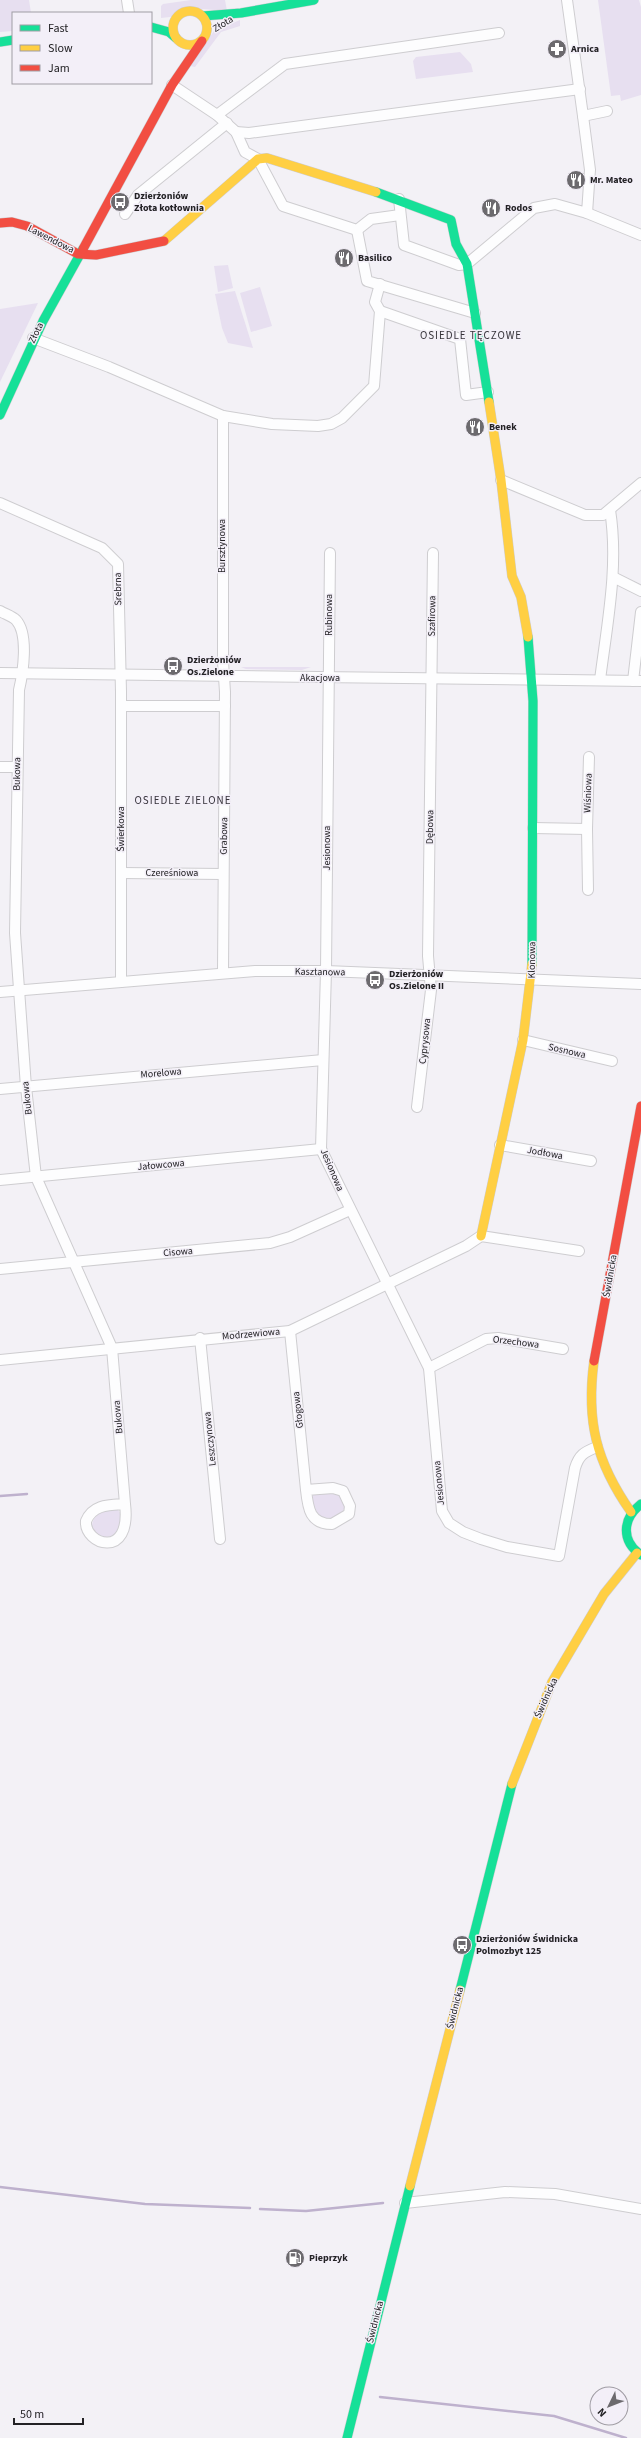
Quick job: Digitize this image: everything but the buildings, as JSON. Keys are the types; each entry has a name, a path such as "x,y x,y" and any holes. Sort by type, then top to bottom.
{"street":[{"path":"127,0 129,12"},
{"name":"Złota","path":"203,16 241,13 314,0"},
{"path":"567,0 590,170 587,213"},
{"path":"152,22 178,16 190,11 203,16 208,26 203,39 191,45 178,40 169,32 152,27"},
{"name":"Złota","path":"0,415 33,338 78,254 88,244 110,198 172,84 203,39 218,25 241,13"},
{"path":"178,16 173,27 178,40"},
{"path":"217,115 284,64 499,33"},
{"path":"0,42 12,40"},
{"name":"Złota","path":"172,84 174,72 182,56 178,40"},
{"path":"172,84 217,115 236,132 245,152 258,159 283,206 357,230"},
{"path":"236,132 249,133 580,89"},
{"path":"582,116 607,111"},
{"path":"125,214 138,195 227,123"},
{"path":"78,254 96,255 162,242 258,159 267,158 295,165 399,198 404,245 459,265 467,264 534,208 555,204 587,213 641,235"},
{"name":"Klonowa","path":"399,198 451,220 456,244 467,264 501,480 512,576 523,605 533,679 532,978 522,1040 481,1236"},
{"path":"357,230 371,219 400,215"},
{"name":"Lawendowa","path":"0,223 12,222 27,226 78,254"},
{"path":"357,230 367,281 475,313"},
{"path":"33,338 109,367 223,416 265,424 318,426 331,424 342,418 374,386 380,311 375,302 380,284"},
{"path":"380,311 460,339 466,395 488,392"},
{"name":"Bursztynowa","path":"223,416 224,676"},
{"path":"501,480 585,515 596,516 604,515 641,483"},
{"name":"Srebrna","path":"0,503 102,548 118,564 121,676"},
{"path":"600,680 613,577 613,527 610,510"},
{"name":"Rubinowa","path":"329,678 330,553"},
{"name":"Szafirowa","path":"432,679 433,553"},
{"path":"613,577 641,591"},
{"name":"Bukowa","path":"0,611 16,620 21,628 24,665 19,690 16,767 15,934 26,1087 36,1176 112,1348 125,1504 125,1528 122,1536 117,1540 102,1542 93,1538 88,1533 86,1521 94,1510 103,1506 125,1504"},
{"path":"637,681 641,612"},
{"name":"Akacjowa","path":"0,673 22,675 637,681"},
{"name":"Świerkowa","path":"121,676 121,982"},
{"name":"Grabowa","path":"223,972 224,676"},
{"name":"Jesionowa","path":"329,678 326,971 321,1149 428,1368 436,1441 439,1499 442,1511 449,1523 463,1532 481,1539 507,1547 559,1556 578,1458 584,1452 597,1447"},
{"name":"Dębowa","path":"430,975 428,956 432,679"},
{"path":"122,706 225,706"},
{"name":"Wiśniowa","path":"588,890 587,829 589,757"},
{"path":"0,766 16,767"},
{"path":"533,828 587,829"},
{"name":"Czereśniowa","path":"121,873 223,874"},
{"name":"Kasztanowa","path":"0,992 223,972 326,971 532,978 641,984"},
{"name":"Cyprysowa","path":"417,1107 431,990 430,975"},
{"name":"Sosnowa","path":"522,1040 612,1061"},
{"name":"Morelowa","path":"0,1089 323,1060"},
{"name":"Świdnicka","path":"631,1512 608,1476 597,1447 592,1422 591,1396 602,1319 641,1106"},
{"name":"Jodłowa","path":"500,1145 591,1161"},
{"name":"Jałowcowa","path":"0,1180 321,1149"},
{"name":"Cisowa","path":"0,1269 270,1243 290,1237 350,1210"},
{"path":"481,1236 579,1251"},
{"name":"Modrzewiowa","path":"0,1360 200,1338 290,1331 466,1246 481,1236"},
{"name":"Głogowa","path":"290,1331 306,1490 310,1514 316,1521 332,1524 348,1514 350,1506 343,1491 333,1488 306,1490"},
{"name":"Leszczynowa","path":"200,1338 220,1539"},
{"name":"Orzechowa","path":"428,1368 486,1339 498,1338 563,1349"},
{"name":"Świdnicka","path":"605,1465 640,1505"},
{"path":"639,1554 630,1545 625,1532 631,1512 640,1505"},
{"name":"Świdnicka","path":"346,2438 511,1787 552,1682 604,1594 630,1545"},
{"name":"Świdnicka","path":"604,1594 639,1554"},
{"path":"405,2203 505,2192 555,2194 641,2209"}],"shaded area":[{"path":"0,0 29,0 31,12 12,12 12,31 0,32"},
{"path":"191,0 225,0 227,11 190,8 170,17 161,18 161,6 163,4"},
{"path":"598,0 639,0 641,7 641,95 621,101 620,95 611,96"},
{"path":"240,20 240,26 221,32 195,67 190,66 214,31"},
{"path":"460,52 471,64 473,72 416,79 413,61 416,57"},
{"path":"228,265 233,288 218,292 214,266"},
{"path":"260,287 272,326 251,332 240,293"},
{"path":"235,291 253,348 228,343 222,328 215,294"},
{"path":"38,303 0,382 0,309"},
{"path":"241,667 311,667 302,670 246,669"},
{"path":"324,1491 340,1494 345,1505 341,1514 333,1518 329,1518 315,1514 311,1496"},
{"path":"117,1509 123,1516 119,1534 106,1539 92,1532 93,1521 98,1514"}],"waterway":[{"path":"0,1496 27,1494"},
{"path":"0,2187 145,2204 250,2208"},
{"path":"260,2209 306,2211 383,2203"},
{"path":"380,2397 554,2416 626,2438"}],"traffic: fast":[{"path":"203,16 241,13 314,0"},
{"path":"152,27 169,32 176,38"},
{"path":"0,42 12,40"},
{"path":"376,192 451,220 456,244 467,264 489,402"},
{"path":"0,415 43,321 83,249"},
{"path":"528,637 533,701 532,964"},
{"path":"641,1504 630,1516 626,1530 630,1543 641,1555"},
{"path":"460,1990 512,1784"},
{"path":"347,2438 410,2186"}],"traffic: slow":[{"path":"187,11 193,11 197,12 204,18 207,28 206,35 200,42 193,45 187,45 183,44 176,38 173,31 173,25 174,21 180,14 187,11"},
{"path":"164,241 258,159 267,158 376,192"},
{"path":"489,402 501,480 512,576 521,597 528,637"},
{"path":"481,1236 523,1040 532,964"},
{"path":"594,1361 591,1403 596,1440 609,1476 631,1512"},
{"path":"512,1784 552,1682 604,1594 637,1553"},
{"path":"410,2186 460,1990"}],"traffic: jam":[{"path":"83,249 172,85 202,41"},
{"path":"0,223 12,222 27,226 78,254 96,255 164,241"},
{"path":"594,1361 641,1106"}],"place":[{"name":"Arnica","path":"557,49"},
{"name":"Mr. Mateo","path":"576,180"},
{"name":"Dzierżoniów Złota kotłownia","path":"120,202"},
{"name":"Rodos","path":"491,208"},
{"name":"Basilico","path":"344,258"},
{"name":"Benek","path":"475,427"},
{"name":"Dzierżoniów Os.Zielone","path":"173,666"},
{"name":"Dzierżoniów Os.Zielone II","path":"375,980"},
{"name":"Dzierżoniów Świdnicka Polmozbyt 125","path":"462,1945"},
{"name":"Pieprzyk","path":"295,2258"}],"district":[{"name":"OSIEDLE TĘCZOWE","path":"471,335"},
{"name":"OSIEDLE ZIELONE","path":"183,800"}]}
